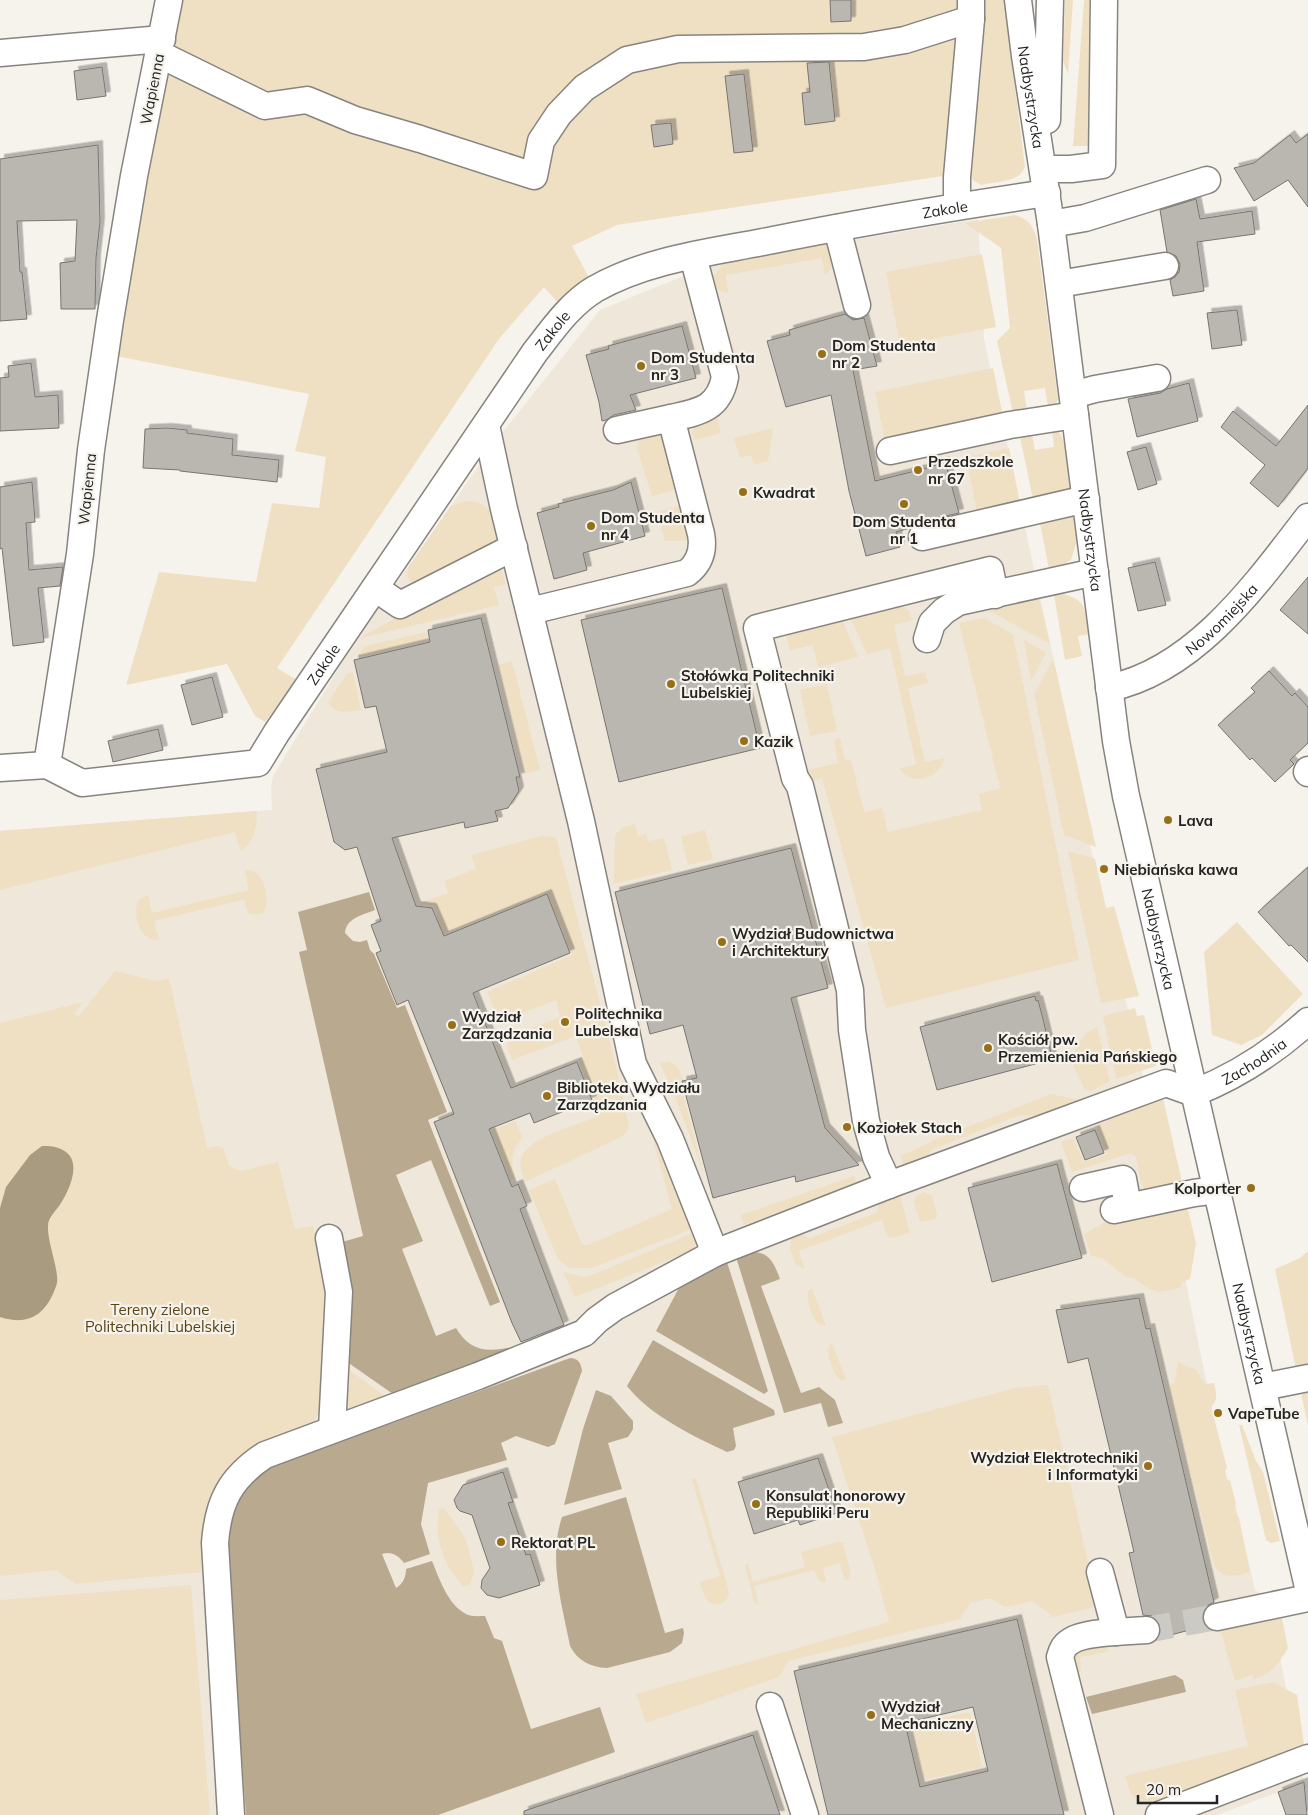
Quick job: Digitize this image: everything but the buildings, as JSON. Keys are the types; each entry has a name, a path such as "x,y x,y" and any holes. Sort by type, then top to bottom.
{"street":[{"name":"Wapienna","path":"47,765 80,554 91,450 110,320 134,176 169,0"},
{"name":"Nadbystrzycka","path":"1018,0 1025,56 1047,181 1109,688 1126,796 1308,1586"},
{"name":"Nadbystrzycka","path":"1047,181 1050,0"},
{"name":"Zakole","path":"47,765 82,783 258,763 277,732 535,352 566,313 578,301 595,289 636,270 693,256 957,206 1047,181 1071,169 1102,165 1104,0"},
{"path":"0,53 160,47 265,106 308,100 355,120 534,176 541,141 559,114 584,88 627,60 678,49 864,47 905,40 971,9 957,177 957,206"},
{"path":"1051,224 1085,218 1207,180"},
{"path":"837,228 857,305"},
{"path":"617,430 698,412 718,398 723,388 725,377 693,256"},
{"path":"1059,284 1165,266"},
{"path":"890,451 1010,425 1074,405 1095,389 1157,378"},
{"path":"530,611 687,573 694,568 702,553 703,544 697,513 671,418"},
{"path":"486,425 581,821 633,1064 670,1140 715,1253"},
{"path":"922,537 1086,500"},
{"name":"Nowomiejska","path":"1109,688 1132,682 1157,670 1179,656 1193,634 1232,611 1250,574 1300,516"},
{"path":"375,588 400,605 514,547"},
{"path":"889,1185 876,1157 866,1121 852,1030 850,990 800,786 795,778 757,628 990,570 995,595"},
{"path":"927,639 932,623 944,611 958,602 1095,572"},
{"path":"0,768 47,765"},
{"name":"Zachodnia","path":"1194,1093 1242,1071 1264,1057 1308,1020"},
{"path":"231,1815 215,1543 216,1526 221,1508 228,1492 249,1465 265,1455 478,1376 584,1333 614,1307 715,1253 889,1185 1166,1083 1194,1093"},
{"path":"1083,1188 1123,1179 1121,1208 1217,1190"},
{"path":"329,1238 339,1292 332,1429"},
{"path":"1263,1388 1308,1378"},
{"path":"1100,1572 1116,1632"},
{"path":"1217,1617 1308,1598"},
{"path":"1100,1815 1060,1657 1063,1648 1072,1639 1088,1635 1146,1630"},
{"path":"770,1706 804,1815"},
{"path":"1159,1815 1308,1758"}],"shaded area":[{"name":"Politechnika Lubelska","path":"978,219 984,339 1056,670 1086,827 1147,1094 1217,1433 1227,1468 1225,1471 1227,1479 1230,1481 1255,1590 1269,1599 1304,1782 1217,1815 0,1815 0,831 272,810 271,788 273,776 351,648 502,433 600,310 706,267 727,261"},
{"path":"369,892 375,910 352,920 348,924 345,933 353,941 367,940 397,1008 405,1005 447,1112 428,1120 500,1302 490,1306 431,1160 396,1175 423,1241 402,1249 436,1336 456,1328 469,1343 486,1350 521,1348 393,1394 350,1364 344,1357 342,1242 363,1236 299,952 307,950 298,912"},
{"path":"42,1146 54,1147 64,1151 70,1156 73,1167 72,1180 67,1193 48,1223 57,1283 49,1302 38,1314 25,1320 9,1319 0,1317 0,1208 6,1187 30,1155"},
{"path":"750,1252 762,1254 770,1259 780,1279 761,1286 801,1393 819,1387 835,1400 843,1423 828,1427 821,1403 784,1413 736,1257"},
{"path":"727,1262 768,1391 764,1394 656,1331 679,1288 687,1281"},
{"path":"653,1340 774,1410 775,1415 733,1428 736,1446 734,1450 727,1452 673,1424 636,1397 627,1386"},
{"path":"570,1358 579,1362 582,1371 555,1444 548,1447 516,1436 501,1443 507,1460 428,1483 421,1524 430,1554 404,1563 394,1554 382,1554 396,1588 404,1580 406,1569 432,1561 449,1598 454,1604 468,1615 485,1616 494,1638 502,1641 531,1729 600,1707 615,1752 438,1815 246,1815 229,1591 228,1530 234,1510 242,1494 254,1480 272,1465"},
{"path":"596,1390 611,1396 633,1421 633,1429 628,1437 608,1443 622,1489 564,1505 583,1429"},
{"path":"626,1497 665,1633 683,1628 684,1633 682,1643 670,1652 607,1668 590,1665 577,1656 570,1646 560,1598 556,1549 562,1517"},
{"path":"1175,1675 1183,1680 1186,1692 1092,1714 1086,1697"}],"green space":[{"path":"178,0 960,0 954,108 943,176 617,225 572,246 595,289 567,313 544,287 499,339 277,668 297,680 265,722 255,716 227,664 126,685 159,572 256,582 272,503 319,508 326,457 295,451 309,394 116,356"},
{"path":"984,0 1004,0 1025,167 1018,176 1012,179 981,185 973,180 968,173 981,77"},
{"path":"1065,0 1073,0 1068,74 1063,61"},
{"path":"1084,0 1099,0 1094,143 1088,146 1073,146"},
{"path":"1015,215 1030,224 1037,239 1058,399 1054,408 1048,407 1045,388 1024,391 1027,411 1014,418 997,341 1010,328 1001,248 965,223"},
{"path":"825,245 830,246 833,258 831,269 825,276 822,258 726,275 728,293 715,288 713,284 718,270 727,261"},
{"path":"982,254 996,327 900,345 886,272"},
{"path":"993,368 1003,416 885,441 875,392"},
{"path":"716,415 721,433 695,440 692,432 694,429 702,422"},
{"path":"773,428 768,461 754,465 751,455 740,458 734,438"},
{"path":"1057,430 1061,435 1066,450 1070,493 1034,504 1019,432 1032,435 1035,450 1054,447 1052,431"},
{"path":"666,431 678,489 652,496 637,449 638,440"},
{"path":"1009,448 1020,503 977,512 966,457"},
{"path":"470,501 484,505 493,515 497,527 496,542 413,585 407,577 408,568 450,507"},
{"path":"683,505 692,540 665,541 657,512"},
{"path":"1073,513 1077,541 1071,560 1057,568 1049,569 1039,518"},
{"path":"491,568 501,569 506,584 494,587 499,605 361,638 366,634"},
{"path":"1054,595 1070,596 1081,603 1086,613 1090,634 1078,636 1082,656 1065,660"},
{"path":"1039,599 1050,644 988,610"},
{"path":"900,604 909,611 912,620 894,625 905,676 925,672 928,683 908,688 925,762 945,758 937,771 932,775 919,779 905,775 899,769 916,764 890,648 867,654 848,613"},
{"path":"840,615 858,657 823,666 825,676 820,677 813,645 790,650 784,628"},
{"path":"984,618 1013,634 1079,960 886,1008 822,778 806,782 803,771 838,763 834,740 840,738 845,761 851,760 864,812 882,808 888,832 982,810 979,794 1000,788 959,623"},
{"path":"427,632 428,640 357,657 365,646"},
{"path":"1024,640 1046,653 1031,681"},
{"path":"1053,660 1096,847 1064,835 1034,694"},
{"path":"512,661 540,770 525,774 498,665"},
{"path":"348,673 353,673 361,710 338,711 328,702"},
{"path":"827,684 837,731 810,736 800,690"},
{"path":"257,811 256,828 252,839 240,851 235,832 0,890 0,831"},
{"path":"635,824 638,836 646,834 648,841 664,838 672,870 614,884 615,835 623,827"},
{"path":"705,830 713,859 688,865 681,836"},
{"path":"541,836 556,837 612,1049 629,1125 626,1133 621,1137 525,1182 520,1162 525,1151 533,1144 555,1132 600,1115 578,1059 583,1057 576,1036 512,1060 509,1054 507,1045 510,1036 560,1017 556,1000 500,1022 487,992 572,955 547,893 434,938 428,925 438,914 434,906 420,903 448,893 444,881 476,869 471,855"},
{"path":"1068,851 1095,859 1106,908 1114,906 1139,996 1101,1003"},
{"path":"248,870 259,875 263,881 266,908 260,914 248,913 244,900 242,900 154,921 159,940 147,937 142,932 137,920 136,907 144,897 148,895 152,913 249,890 245,872"},
{"path":"1237,922 1303,994 1262,1035 1241,1045 1212,1035 1204,952"},
{"name":"Tereny zielone Politechniki Lubelskiej","path":"115,971 157,981 169,978 207,1148 218,1146 224,1149 229,1166 241,1171 278,1162 295,1229 313,1226 316,1241 323,1240 331,1288 322,1402 315,1422 273,1438 203,1544 203,1572 75,1584 56,1570 0,1576 0,1023 83,1002 74,1014 78,1017"},
{"path":"1135,1008 1137,1016 1144,1015 1156,1066 1116,1079 1103,1016"},
{"path":"1097,1027 1110,1081 1091,1091 1084,1088 1070,1059 1085,1034"},
{"path":"668,1061 680,1071 683,1080 680,1082 704,1175 674,1093 660,1064"},
{"path":"1051,1094 1083,1101 1044,1114 1020,1115 933,1149 920,1163 904,1168 901,1156 939,1138"},
{"path":"1163,1098 1182,1182 1146,1190 1141,1184 1136,1157 1131,1153 1072,1172 1061,1142 1073,1138 1084,1162 1107,1154 1096,1125 1107,1122 1106,1114"},
{"path":"515,1121 523,1139 514,1152 512,1162 515,1178 511,1180 491,1130"},
{"path":"657,1137 692,1220 689,1230 592,1268 570,1268 558,1259 529,1190 555,1179 581,1242 584,1245 588,1245 672,1209 654,1144"},
{"path":"854,1176 856,1183 744,1225 741,1215"},
{"path":"924,1192 932,1196 937,1215 935,1219 920,1222 914,1202 916,1196"},
{"path":"900,1194 910,1233 890,1238 887,1235 882,1220 799,1251 805,1269 796,1265 790,1249 792,1235 797,1233 810,1238 876,1213 880,1201"},
{"path":"1187,1206 1196,1243 1190,1279 1182,1282 1180,1288 1159,1292 1150,1289 1133,1278 1126,1277 1102,1258 1091,1256 1084,1234 1113,1218"},
{"path":"691,1234 698,1238 691,1251 575,1297 563,1272 584,1277 592,1275"},
{"path":"1308,1251 1308,1426 1275,1269 1300,1258"},
{"path":"812,1289 826,1325 820,1325 810,1309 808,1294 809,1290"},
{"path":"832,1343 846,1379 840,1380 831,1364 828,1350"},
{"path":"1178,1362 1196,1370 1205,1384 1214,1383 1216,1399 1211,1407 1227,1468 1225,1471 1227,1479 1230,1481 1236,1503 1235,1509 1239,1518 1250,1572 1228,1576 1219,1572 1213,1562 1169,1385 1174,1384"},
{"path":"341,1364 386,1397 345,1412"},
{"path":"1048,1385 1098,1606 1053,1617 1033,1601 1005,1607 990,1598 970,1603 960,1619 788,1661 779,1677 646,1723 636,1694 889,1622 876,1573 832,1437 1015,1388"},
{"path":"1239,1425 1242,1425 1256,1461 1263,1472 1280,1541 1271,1543 1266,1540"},
{"path":"696,1478 729,1592 726,1600 720,1604 712,1604 706,1598 700,1582 720,1576 692,1479"},
{"path":"444,1508 467,1543 474,1571 470,1585 464,1587 446,1561 439,1541 439,1509"},
{"path":"838,1542 843,1543 851,1574 848,1580 845,1580 840,1563 823,1568 826,1580 824,1583 819,1580 814,1570 754,1586 759,1605 754,1602 745,1564 748,1564 753,1582 805,1567 801,1552"},
{"path":"191,1585 210,1815 0,1815 0,1600"},
{"path":"1282,1618 1288,1648 1278,1663 1261,1677 1254,1679 1252,1675 1235,1681 1220,1629 1225,1624 1246,1625"},
{"path":"1107,1645 1109,1650 1106,1652 1080,1657 1081,1672 1070,1675 1069,1648"},
{"path":"1273,1682 1297,1695 1304,1744 1153,1804 1140,1801 1133,1796 1125,1776 1248,1746 1235,1690"},
{"path":"970,1712 982,1767 924,1780 911,1725"}],"tunnel":[{"path":"1146,1630 1217,1617"}],"place":[{"name":"Dom Studenta nr 2","path":"822,354"},
{"name":"Dom Studenta nr 3","path":"641,366"},
{"name":"Przedszkole nr 67","path":"918,470"},
{"name":"Kwadrat","path":"743,492"},
{"name":"Dom Studenta nr 1","path":"904,504"},
{"name":"Dom Studenta nr 4","path":"591,526"},
{"name":"Stołówka Politechniki Lubelskiej","path":"671,684"},
{"name":"Kazik","path":"744,741"},
{"name":"Lava","path":"1168,820"},
{"name":"Niebiańska kawa","path":"1104,869"},
{"name":"Wydział Budownictwa i Architektury","path":"722,942"},
{"name":"Politechnika Lubelska","path":"565,1022"},
{"name":"Wydział Zarządzania","path":"452,1025"},
{"name":"Kościół pw. Przemienienia Pańskiego","path":"988,1048"},
{"name":"Biblioteka Wydziału Zarządzania","path":"547,1096"},
{"name":"Koziołek Stach","path":"847,1127"},
{"name":"Kolporter","path":"1251,1188"},
{"name":"VapeTube","path":"1218,1413"},
{"name":"Wydział Elektrotechniki i Informatyki","path":"1148,1466"},
{"name":"Konsulat honorowy Republiki Peru","path":"756,1504"},
{"name":"Rektorat PL","path":"501,1542"},
{"name":"Wydział Mechaniczny","path":"871,1715"}]}
